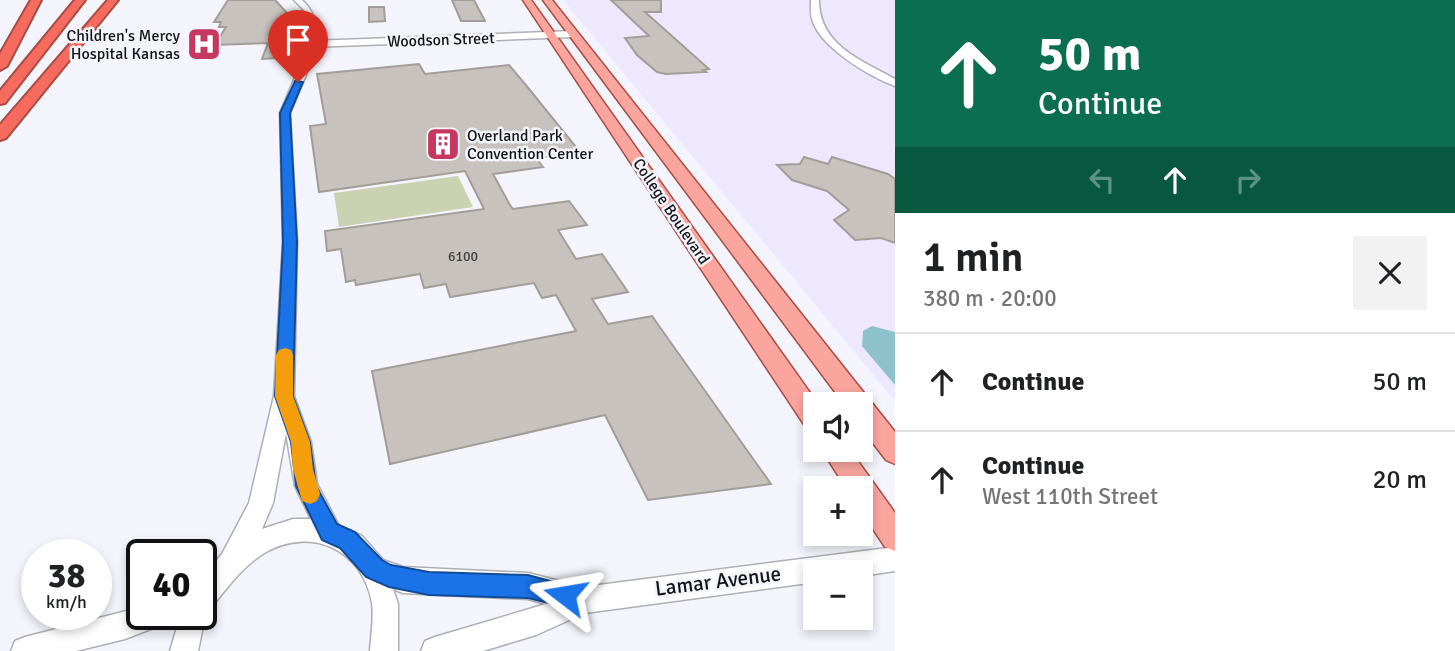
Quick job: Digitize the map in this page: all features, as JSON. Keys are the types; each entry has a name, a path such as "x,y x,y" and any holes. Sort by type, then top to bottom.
{"highway":[{"path":"0,66 36,0"},
{"path":"29,15 41,0"},
{"path":"43,25 65,0"},
{"path":"0,100 80,0"},
{"path":"0,135 110,3"},
{"path":"0,73 26,44"}],"main road":[{"name":"College Boulevard","path":"527,0 803,402"},
{"name":"College Boulevard","path":"547,0 849,392"},
{"name":"College Boulevard","path":"873,423 895,452"},
{"path":"843,462 895,537"}],"street":[{"path":"217,577 232,560 250,530 261,503 284,396 290,242 285,113 301,75 309,44 311,18 298,0"},
{"path":"815,0 816,19 825,35 851,56 895,83"},
{"name":"Woodson Street","path":"309,44 573,34"},
{"path":"284,396 300,442 306,486 330,532"},
{"path":"232,560 269,537 290,530 330,532 347,540 374,569 383,591 388,623 384,651"},
{"name":"Lamar Avenue","path":"435,651 536,622 583,600 895,559"},
{"name":"Lamar Avenue","path":"374,569 403,580 528,586 583,600"},
{"path":"25,651 59,639 126,625"},
{"path":"184,651 190,630"}],"shaded area":[{"path":"563,0 895,0 895,401"}],"green space":[{"path":"458,176 473,207 339,227 334,193"}],"water":[{"path":"872,326 895,332 895,385 862,346 863,331"}],"building":[{"name":"Children's Mercy Hospital Kansas","path":"228,0 275,0 288,14 286,21 290,21 278,58 262,59 268,43 215,45 226,27 219,27 221,22 214,22"},
{"path":"452,0 474,0 485,21 461,21"},
{"path":"611,0 661,0 661,12 645,12 709,69 703,70 706,72 657,72 637,55 625,38 649,36"},
{"path":"369,7 384,7 385,21 369,22"},
{"path":"419,64 425,74 509,65 525,84 580,152 536,158 543,167 493,174 510,205 513,209 569,201 587,225 558,230 576,259 602,254 628,292 592,299 608,324 652,316 771,484 648,500 605,415 390,464 372,371 576,331 556,295 542,298 534,283 450,297 446,284 424,288 420,274 356,285 355,280 346,282 341,249 327,251 325,231 484,209 465,171 319,192 310,126 326,124 317,74"},
{"path":"804,157 828,164 832,157 888,174 895,179 895,243 881,238 855,240 834,220 849,210 827,191 792,180 777,165 800,164"}],"slow traffic":[{"path":"285,355 284,396 300,442 306,486 310,494"}],"place":[{"name":"Children's Mercy Hospital Kansas","path":"204,44"},
{"name":"Overland Park Convention Center","path":"443,144"}],"route":[{"path":"298,82 285,113 290,242 284,396 300,442 306,486 313,500 330,532 347,540 374,569 389,576 429,584 528,586 565,595"}]}
